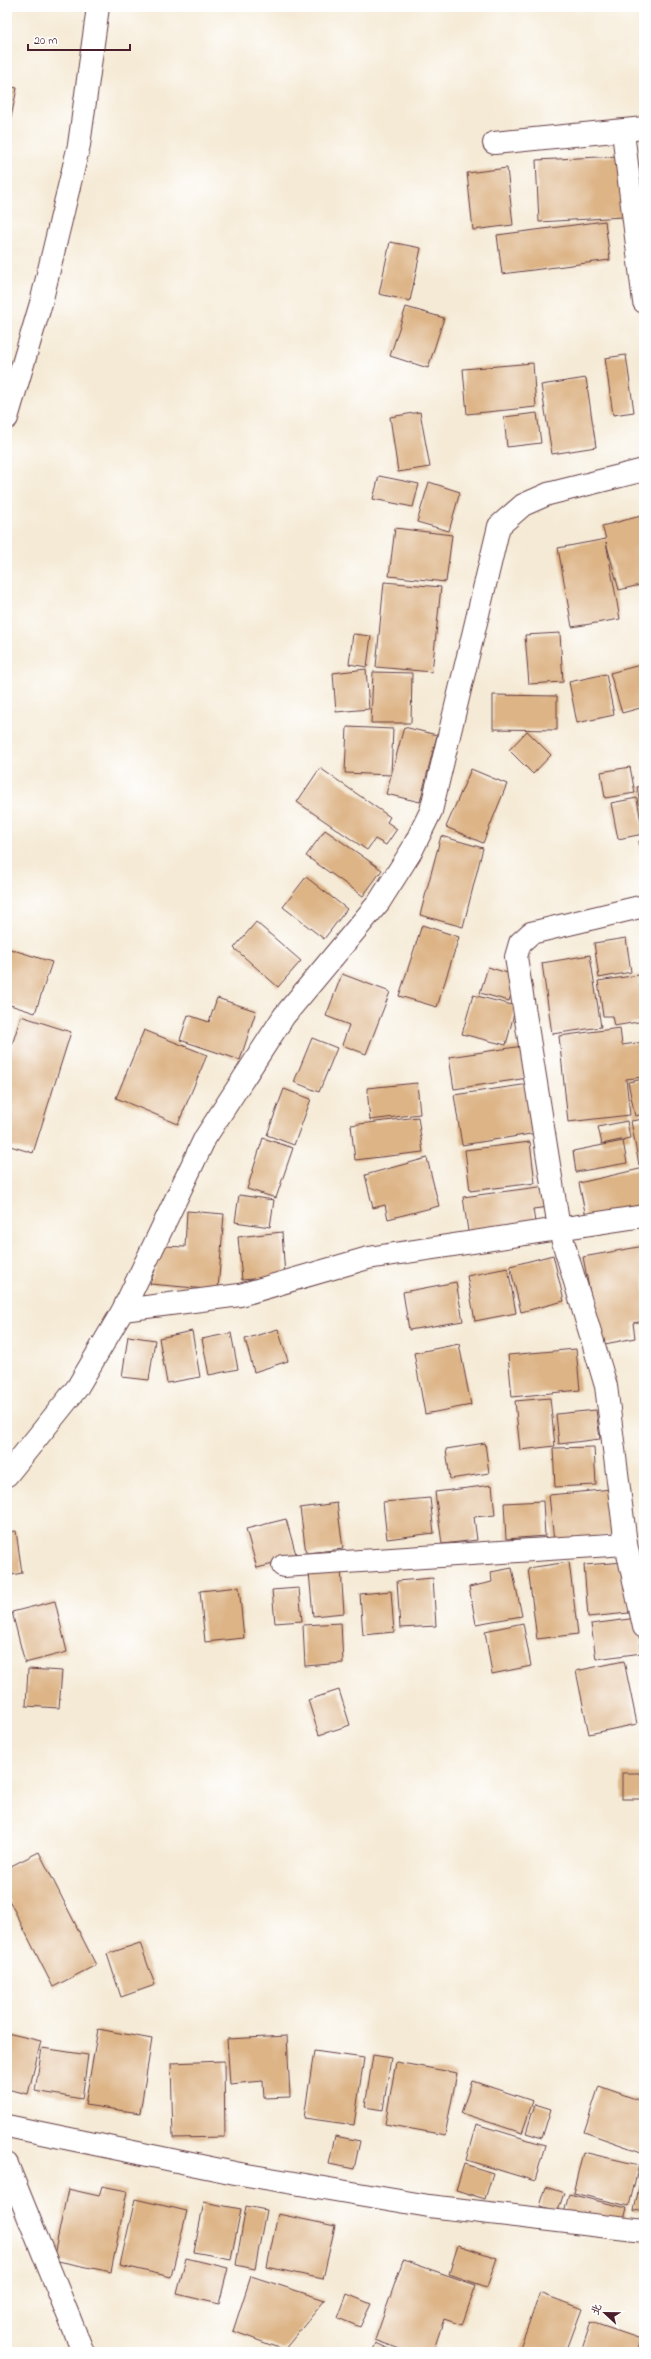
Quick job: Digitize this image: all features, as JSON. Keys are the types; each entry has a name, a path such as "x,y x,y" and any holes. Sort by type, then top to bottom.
{"street":[{"path":"7,418 41,303 79,145 98,7"},
{"path":"494,143 634,130 644,302"},
{"path":"7,1475 77,1388 123,1310 205,1138 284,1016 379,902 412,850 431,811 499,526 523,505 548,494 644,470"},
{"path":"644,906 531,933 520,944 516,957 559,1228 606,1386 626,1544 644,1627"},
{"path":"123,1310 240,1295 368,1258 644,1216"},
{"path":"284,1566 626,1544"},
{"path":"7,2126 235,2173 429,2206 644,2231"},
{"path":"7,2164 83,2352"}],"building":[{"path":"7,86 17,88 10,123 7,122"},
{"path":"620,156 623,217 539,222 536,160"},
{"path":"507,168 513,225 473,230 467,173"},
{"path":"605,221 610,260 502,274 497,235"},
{"path":"390,242 421,248 410,301 379,294"},
{"path":"406,307 444,318 428,368 390,356"},
{"path":"626,355 634,412 613,415 605,358"},
{"path":"533,363 536,407 467,414 463,369"},
{"path":"586,378 596,447 552,454 541,385"},
{"path":"420,412 430,467 398,472 390,417"},
{"path":"537,413 541,443 507,447 504,417"},
{"path":"379,476 419,484 413,507 373,499"},
{"path":"429,482 460,492 449,531 417,522"},
{"path":"641,516 644,527 644,584 619,590 606,542 620,619 572,627 558,548 606,539 602,526"},
{"path":"395,528 452,535 446,582 389,576"},
{"path":"384,582 441,587 432,672 376,667"},
{"path":"560,633 563,682 529,684 525,635"},
{"path":"353,634 371,636 367,667 349,664"},
{"path":"644,664 644,707 622,713 610,673"},
{"path":"366,669 369,709 336,712 333,673"},
{"path":"373,672 412,673 411,723 371,723"},
{"path":"606,674 614,715 577,723 569,682"},
{"path":"493,695 557,696 557,730 493,729"},
{"path":"347,727 393,729 391,775 345,773"},
{"path":"404,727 437,735 420,802 386,794"},
{"path":"527,731 551,755 533,774 509,750"},
{"path":"630,767 635,793 605,798 601,772"},
{"path":"320,768 390,817 387,822 397,829 386,845 375,839 367,850 297,802"},
{"path":"471,769 507,784 483,843 446,827"},
{"path":"644,786 644,818 643,818 637,787"},
{"path":"637,798 643,834 618,839 611,803"},
{"path":"325,830 382,870 363,896 306,856"},
{"path":"441,836 483,848 463,927 420,915"},
{"path":"639,841 644,841 644,865 643,865"},
{"path":"306,877 347,909 324,939 283,907"},
{"path":"256,922 301,961 278,987 234,948"},
{"path":"422,925 459,937 437,1007 399,996"},
{"path":"626,938 631,972 599,978 594,943"},
{"path":"7,948 52,962 35,1013 7,1004"},
{"path":"590,955 601,1027 552,1034 542,963"},
{"path":"488,967 517,976 509,1001 480,993"},
{"path":"342,974 390,992 366,1054 342,1045 349,1025 326,1016"},
{"path":"639,975 644,1021 614,1026 612,1016 603,1016 598,981"},
{"path":"473,995 516,1006 506,1045 462,1034"},
{"path":"217,998 256,1011 240,1060 180,1040 188,1015 209,1022"},
{"path":"21,1016 71,1032 33,1153 7,1145 7,1061"},
{"path":"620,1028 622,1045 644,1042 644,1077 626,1079 630,1115 568,1122 559,1036"},
{"path":"144,1030 207,1055 178,1124 116,1098"},
{"path":"312,1038 337,1048 319,1092 294,1082"},
{"path":"523,1046 528,1078 454,1089 449,1057"},
{"path":"644,1079 644,1114 635,1116 628,1082"},
{"path":"417,1083 420,1114 370,1120 367,1088"},
{"path":"529,1084 537,1133 462,1145 454,1095"},
{"path":"284,1089 311,1099 294,1145 267,1135"},
{"path":"418,1117 423,1152 355,1160 351,1125"},
{"path":"644,1119 644,1164 639,1165 631,1121"},
{"path":"627,1121 630,1138 602,1144 598,1127"},
{"path":"263,1138 293,1148 276,1198 247,1189"},
{"path":"623,1141 627,1163 576,1172 573,1151"},
{"path":"530,1142 535,1183 470,1191 465,1150"},
{"path":"427,1158 439,1206 388,1219 385,1205 373,1208 365,1175"},
{"path":"644,1168 644,1209 587,1222 579,1183"},
{"path":"546,1186 549,1207 533,1209 536,1229 469,1238 463,1197"},
{"path":"239,1195 274,1200 270,1227 235,1222"},
{"path":"187,1211 224,1214 218,1290 150,1284 163,1246 185,1247"},
{"path":"282,1232 285,1276 242,1280 238,1237"},
{"path":"644,1246 644,1321 633,1323 635,1338 600,1345 583,1257"},
{"path":"553,1255 564,1301 521,1312 510,1266"},
{"path":"508,1268 516,1313 475,1321 467,1276"},
{"path":"456,1282 463,1321 409,1330 403,1292"},
{"path":"278,1329 288,1361 254,1372 245,1339"},
{"path":"192,1331 200,1377 167,1383 159,1338"},
{"path":"231,1333 238,1369 209,1375 202,1339"},
{"path":"128,1336 155,1340 149,1380 122,1377"},
{"path":"459,1344 471,1405 425,1414 414,1353"},
{"path":"576,1349 580,1390 512,1397 508,1355"},
{"path":"550,1398 555,1446 520,1450 515,1401"},
{"path":"596,1410 600,1439 559,1444 556,1414"},
{"path":"485,1443 489,1473 450,1479 446,1449"},
{"path":"594,1447 596,1485 555,1487 553,1448"},
{"path":"492,1485 495,1515 474,1517 477,1540 442,1544 435,1492"},
{"path":"612,1489 616,1535 554,1541 549,1495"},
{"path":"430,1498 434,1533 387,1539 383,1502"},
{"path":"543,1501 545,1536 506,1539 504,1503"},
{"path":"337,1503 343,1549 306,1553 300,1508"},
{"path":"286,1519 297,1558 257,1568 246,1529"},
{"path":"16,1531 22,1573 7,1576 7,1532"},
{"path":"569,1562 578,1634 537,1639 528,1568"},
{"path":"625,1562 629,1613 588,1617 584,1565"},
{"path":"512,1568 522,1616 476,1624 469,1587 492,1582 491,1572"},
{"path":"341,1569 344,1613 313,1616 309,1572"},
{"path":"433,1578 436,1626 400,1628 397,1581"},
{"path":"239,1587 244,1638 205,1642 200,1591"},
{"path":"299,1588 302,1621 275,1623 272,1590"},
{"path":"391,1591 394,1632 363,1635 360,1594"},
{"path":"55,1601 67,1652 25,1663 12,1612"},
{"path":"637,1618 642,1653 596,1659 591,1624"},
{"path":"341,1623 343,1663 305,1666 303,1625"},
{"path":"523,1623 531,1666 492,1674 485,1631"},
{"path":"624,1661 637,1724 589,1734 576,1671"},
{"path":"28,1669 62,1671 59,1708 26,1706"},
{"path":"339,1690 350,1725 319,1735 308,1700"},
{"path":"622,1773 644,1773 644,1799 622,1799"},
{"path":"39,1852 96,1965 53,1987 7,1896 7,1868"},
{"path":"140,1943 155,1985 121,1997 107,1954"},
{"path":"98,2029 152,2039 140,2113 85,2105"},
{"path":"7,2033 41,2041 28,2094 7,2089"},
{"path":"287,2036 290,2097 264,2098 263,2081 230,2084 227,2039"},
{"path":"42,2048 88,2055 82,2099 35,2091"},
{"path":"314,2051 364,2058 354,2125 304,2118"},
{"path":"373,2055 391,2058 383,2110 365,2107"},
{"path":"224,2061 225,2137 173,2138 171,2063"},
{"path":"396,2062 457,2073 445,2135 385,2124"},
{"path":"472,2081 533,2101 522,2133 461,2113"},
{"path":"599,2086 644,2102 644,2153 584,2132"},
{"path":"535,2104 551,2109 542,2138 526,2133"},
{"path":"476,2124 545,2145 535,2181 466,2160"},
{"path":"335,2136 360,2141 354,2169 329,2164"},
{"path":"583,2152 639,2165 629,2206 573,2193"},
{"path":"464,2164 493,2173 485,2199 456,2190"},
{"path":"643,2168 644,2210 634,2211"},
{"path":"102,2186 127,2191 111,2272 53,2260 68,2189 99,2196"},
{"path":"546,2187 564,2193 558,2211 540,2206"},
{"path":"569,2194 627,2208 622,2227 564,2213"},
{"path":"135,2199 187,2211 171,2277 120,2265"},
{"path":"204,2202 241,2209 231,2259 194,2252"},
{"path":"246,2206 266,2210 255,2269 236,2265"},
{"path":"278,2214 335,2226 323,2279 267,2267"},
{"path":"458,2245 497,2258 487,2287 449,2274"},
{"path":"186,2258 228,2268 219,2304 177,2294"},
{"path":"403,2260 476,2285 462,2325 444,2319 433,2352 408,2352 375,2340"},
{"path":"251,2276 325,2300 284,2350 233,2331"},
{"path":"540,2293 582,2309 566,2352 526,2352 519,2350"},
{"path":"347,2294 371,2304 360,2327 338,2318"},
{"path":"591,2322 641,2339 637,2352 581,2352"},
{"path":"376,2343 396,2352 372,2352"}]}
